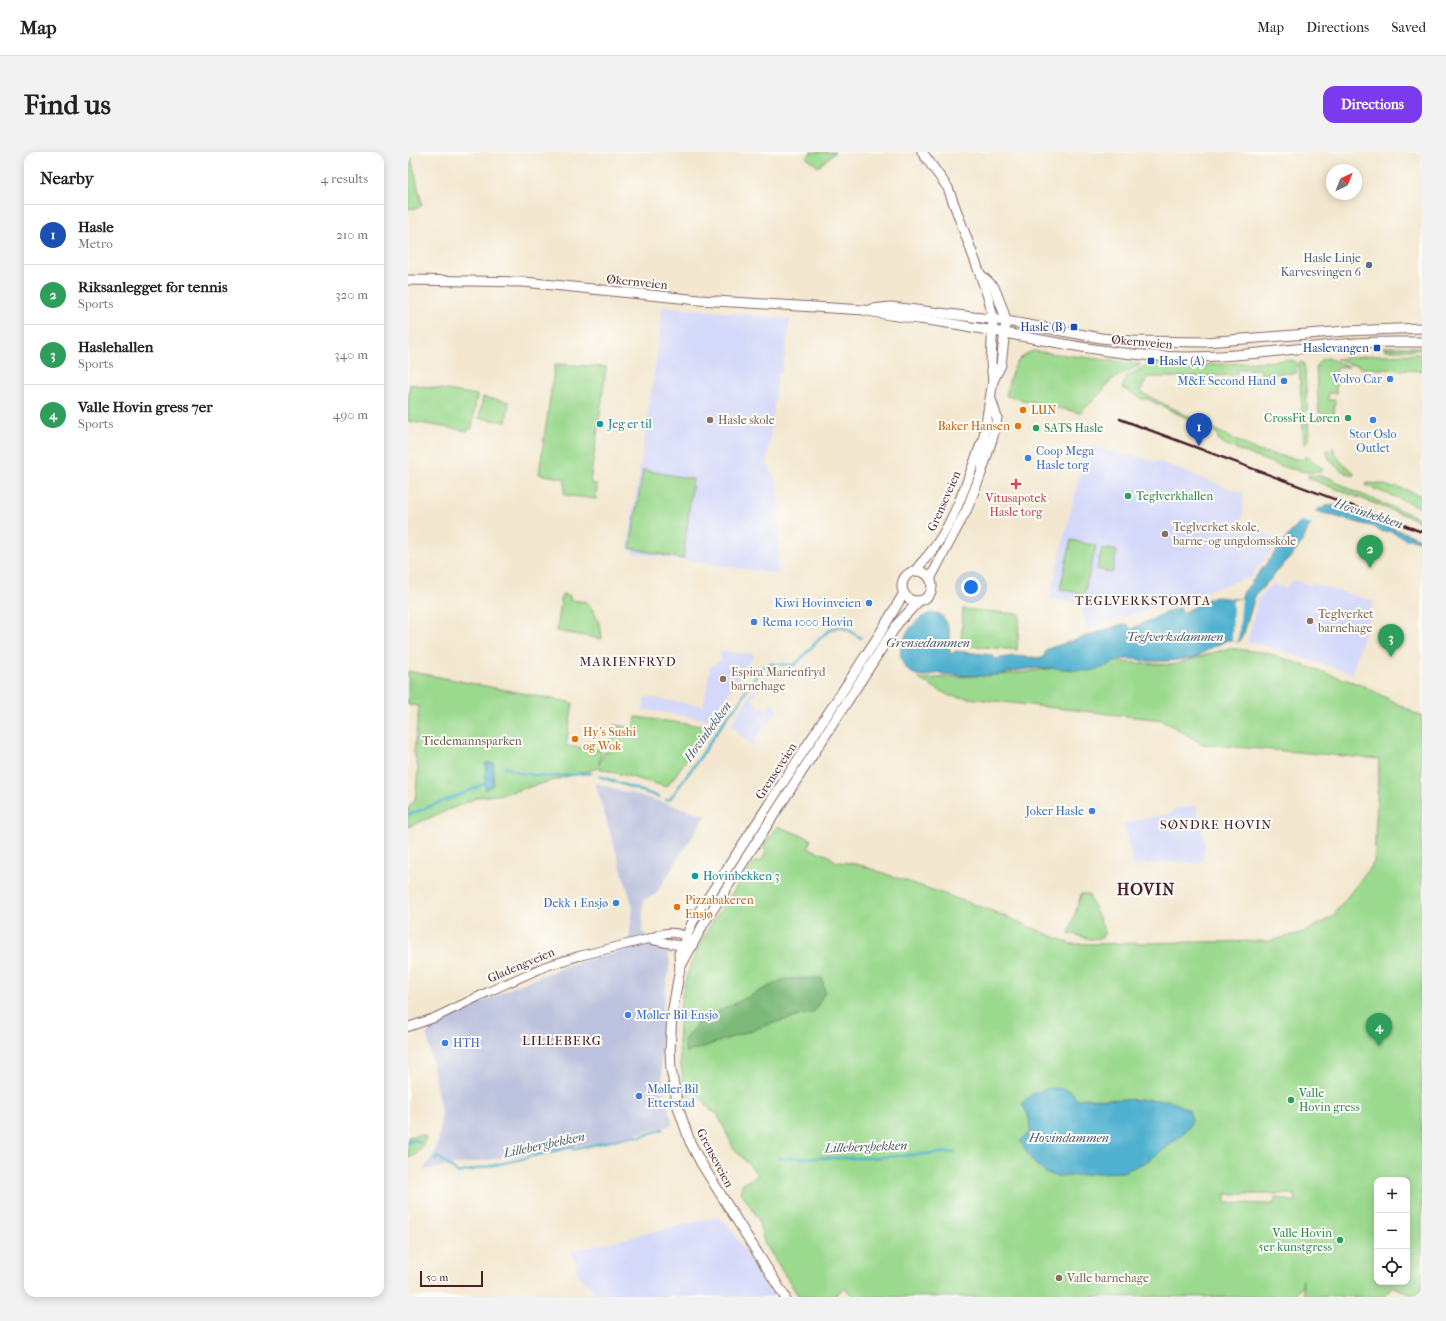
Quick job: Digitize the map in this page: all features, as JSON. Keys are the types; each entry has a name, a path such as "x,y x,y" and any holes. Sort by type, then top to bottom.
{"main road":[{"name":"Grenseveien","path":"922,152 948,188 989,300 993,319 991,363 993,381"},
{"name":"Grenseveien","path":"980,274 994,287 1006,321 1001,364 993,381 990,398 984,436 982,471"},
{"name":"Økernveien","path":"408,280 524,282 699,300 864,310 890,316 937,321 1103,351 1175,357 1261,354 1345,344 1422,342"},
{"name":"Økernveien","path":"864,310 892,307 993,319 1101,338 1150,341 1230,341 1346,331 1422,328"},
{"name":"Grenseveien","path":"930,579 967,509 982,471 997,418 990,398"},
{"name":"Grenseveien","path":"915,571 936,545 942,535 984,436"},
{"path":"915,571 923,572 930,579 932,584 931,592 926,598 919,601 910,599 904,593 902,584 903,580 908,574 915,571"},
{"name":"Grenseveien","path":"680,968 679,954 686,936 701,908 890,618 904,593"},
{"name":"Grenseveien","path":"785,1297 704,1169 683,1124 674,1090 670,1051 672,1005 680,968 692,944 898,623 919,601"}],"street":[{"name":"Gladengveien","path":"408,1027 434,1018 546,966 669,932 686,936"},
{"path":"686,936 692,944"},
{"name":"Gladengveien","path":"648,939 682,946 692,944"}],"shaded area":[{"name":"Hasle skole","path":"662,306 790,319 782,373 778,373 767,465 778,483 778,574 634,553 629,550 628,547 659,341"},
{"name":"Teglverket skole, barne- og ungdomsskole","path":"1087,445 1163,463 1244,494 1242,522 1254,525 1277,543 1249,579 1244,579 1088,629 1079,601 1049,599"},
{"name":"Teglverket barnehage","path":"1293,580 1311,585 1311,583 1374,601 1352,673 1248,641 1258,599 1272,584 1286,588"},
{"name":"Espira Marienfryd barnehage","path":"721,651 755,654 710,720 643,709 645,697 704,706 710,667 720,660"},
{"path":"756,687 758,689 751,700 766,710 771,703 779,708 767,727 763,728 753,747 732,726 731,723"},
{"path":"595,783 706,815 656,894 643,900 642,932 664,949 670,962 663,1006 661,1058 663,1090 673,1125 608,1141 423,1170 434,1154 437,1146 441,1117 427,1036 428,1026 514,987 571,964 628,950 633,907"},
{"path":"1196,805 1205,844 1203,860 1198,863 1165,862 1133,866 1124,823 1172,813 1172,810"},
{"path":"717,1217 729,1226 774,1297 600,1297 578,1275 571,1251"}],"green space":[{"path":"408,152 410,152 422,205 418,208 408,209"},
{"path":"811,152 835,152 818,167 806,157"},
{"path":"1383,347 1422,347 1422,350 1385,350"},
{"path":"1033,351 1140,365 1111,380 1099,395 1080,413 1006,396 1011,375 1017,363 1026,354"},
{"path":"1422,354 1422,371 1361,368 1360,365 1352,365 1336,359 1373,355"},
{"path":"1328,358 1349,367 1337,367 1336,393 1328,393 1328,400 1335,400 1334,415 1319,413 1316,368 1320,361"},
{"path":"1290,360 1297,363 1296,373 1261,374 1260,369 1237,369 1237,375 1148,377 1140,392 1258,451 1304,460 1305,456 1323,469 1321,472 1310,472 1284,467 1219,442 1217,433 1147,399 1142,399 1122,388 1127,376 1147,365 1205,365"},
{"path":"1302,362 1304,365 1305,374 1309,437 1309,440 1304,445 1299,363"},
{"path":"555,364 606,367 590,482 597,485 596,499 564,495 565,479 539,474"},
{"path":"410,384 477,395 472,428 467,431 408,421"},
{"path":"483,397 509,402 506,422 479,418"},
{"path":"1332,447 1341,462 1354,473 1353,476 1340,469 1327,455 1326,450 1333,452"},
{"path":"643,470 693,479 683,559 630,548"},
{"path":"1308,475 1328,477 1353,491 1422,519 1422,522 1308,478"},
{"path":"1368,483 1381,484 1394,488 1395,486 1422,496 1422,508 1365,485"},
{"path":"1071,540 1096,546 1084,594 1060,589"},
{"path":"1102,548 1117,551 1112,573 1097,569"},
{"path":"562,594 570,596 570,600 587,602 598,619 602,639 557,631"},
{"path":"963,609 1020,614 1017,650 961,645"},
{"path":"1229,648 1268,653 1364,686 1422,717 1422,1297 1417,1297 1392,1286 1385,1297 1304,1297 1303,1285 1293,1297 853,1297 845,1288 836,1294 837,1297 799,1297 764,1242 758,1218 741,1192 742,1184 758,1175 733,1147 717,1113 711,1111 702,1098 688,1101 681,1064 679,1025 680,1006 689,969 702,940 716,917 754,862 761,861 766,852 763,847 777,826 811,839 808,848 827,855 837,862 852,863 863,866 990,910 1071,944 1270,941 1304,932 1332,917 1374,862 1379,759 1202,744 1162,720 950,696 919,679 1011,674 1055,668 1085,660 1173,665","holes":["1226,1194 1294,1194 1295,1202 1275,1197 1274,1204 1226,1203"]},
{"name":"Tiedemannsparken","path":"408,671 573,703 566,746 601,750 599,765 604,752 610,752 614,725 634,728 636,717 709,727 667,787 598,768 504,794 479,797 408,827 408,808 415,800 416,793 418,768 414,752 419,706 408,705"},
{"path":"1081,894 1088,894 1105,931 1102,938 1090,939 1069,933"},
{"path":"822,978 825,992 814,1012 767,1025 686,1053 684,1040 699,1021 784,979"},
{"path":"421,1135 426,1137 421,1147 415,1155 408,1158 408,1137"}],"water":[{"path":"1328,505 1335,506 1350,514 1359,515 1375,523 1386,524 1387,526 1421,539 1422,543 1413,539 1406,539 1390,531 1383,532 1374,527 1323,513 1308,528 1296,551 1255,596 1244,633 1239,642 1227,640 1195,658 1167,661 1125,659 1116,661 1102,668 1088,671 1050,668 1026,669 997,675 981,676 952,675 938,672 924,676 917,675 906,668 903,663 901,648 906,648 906,644 902,643 904,638 916,621 928,614 940,614 946,622 950,637 949,652 954,654 955,651 992,655 995,659 1013,656 1043,658 1047,649 1120,625 1127,624 1131,629 1172,610 1180,608 1183,613 1215,597 1233,599 1242,598 1243,593 1295,527 1320,508 1321,509"},
{"path":"486,763 494,763 493,785 485,790"},
{"name":"Hovindammen","path":"1048,1088 1071,1091 1076,1099 1169,1100 1189,1110 1192,1119 1190,1126 1181,1136 1161,1152 1146,1162 1123,1172 1062,1177 1047,1174 1033,1162 1020,1141 1030,1132 1029,1118 1022,1103 1033,1094"}],"pier":[{"path":"1313,511 1323,514 1312,525 1302,521"},
{"path":"1242,598 1238,642 1232,641 1233,600"}],"waterway":[{"name":"Hovinbekken","path":"666,800 670,799 729,714 740,702 762,667 772,664 794,665 816,642 836,627 842,627 861,638"},
{"name":"Hovinbekken","path":"505,767 520,773 548,777 591,773"},
{"name":"Hovinbekken","path":"599,776 659,797"},
{"name":"Hovinbekken","path":"408,815 464,793 487,782"},
{"name":"Lillebergbekken","path":"435,1160 438,1157 458,1173 572,1147 574,1149 634,1136 640,1137 663,1129"},
{"name":"Lillebergbekken","path":"408,1142 416,1140 420,1143"},
{"name":"Lillebergbekken","path":"778,1158 866,1158 955,1152"}],"railway":[{"path":"1120,419 1422,532"}],"place":[{"name":"Hasle Linje Karvesvingen 6","path":"1369,265"},
{"name":"Hasle (B)","path":"1074,327"},
{"name":"Haslevangen","path":"1377,348"},
{"name":"Hasle (A)","path":"1151,361"},
{"name":"Volvo Car","path":"1390,379"},
{"name":"M&E Second Hand","path":"1284,381"},
{"name":"LUN","path":"1023,410"},
{"name":"CrossFit Løren","path":"1348,418"},
{"name":"Hasle skole","path":"710,420"},
{"name":"Stor Oslo Outlet","path":"1373,420"},
{"name":"Jeg er til","path":"600,424"},
{"name":"Baker Hansen","path":"1018,426"},
{"name":"SATS Hasle","path":"1036,428"},
{"name":"Hasle","path":"1199,446"},
{"name":"Coop Mega Hasle torg","path":"1028,458"},
{"name":"Vitusapotek Hasle torg","path":"1016,484"},
{"name":"Teglverkhallen","path":"1128,496"},
{"name":"Teglverket skole, barne- og ungdomsskole","path":"1165,534"},
{"name":"Riksanlegget for tennis","path":"1370,568"},
{"name":"Kiwi Hovinveien","path":"869,603"},
{"name":"Teglverket barnehage","path":"1310,621"},
{"name":"Rema 1000 Hovin","path":"754,622"},
{"name":"Haslehallen","path":"1391,657"},
{"name":"Espira Marienfryd barnehage","path":"723,679"},
{"name":"Hy's Sushi og Wok","path":"575,739"},
{"name":"Joker Hasle","path":"1092,811"},
{"name":"Hovinbekken 3","path":"695,876"},
{"name":"Dekk 1 Ensjø","path":"616,903"},
{"name":"Pizzabakeren Ensjø","path":"677,907"},
{"name":"Møller Bil Ensjø","path":"628,1015"},
{"name":"HTH","path":"445,1043"},
{"name":"Valle Hovin gress 7er","path":"1379,1046"},
{"name":"Møller Bil Etterstad","path":"639,1096"},
{"name":"Valle Hovin gress","path":"1291,1100"},
{"name":"Valle Hovin 5er kunstgress","path":"1340,1240"},
{"name":"Valle barnehage","path":"1059,1278"}],"district":[{"name":"TEGLVERKSTOMTA","path":"1143,600"},
{"name":"MARIENFRYD","path":"628,661"},
{"name":"SØNDRE HOVIN","path":"1216,824"},
{"name":"HOVIN","path":"1146,889"},
{"name":"LILLEBERG","path":"562,1040"}],"water label":[{"name":"Teglverksdammen","path":"1175,636"},
{"name":"Grensedammen","path":"928,642"}]}
